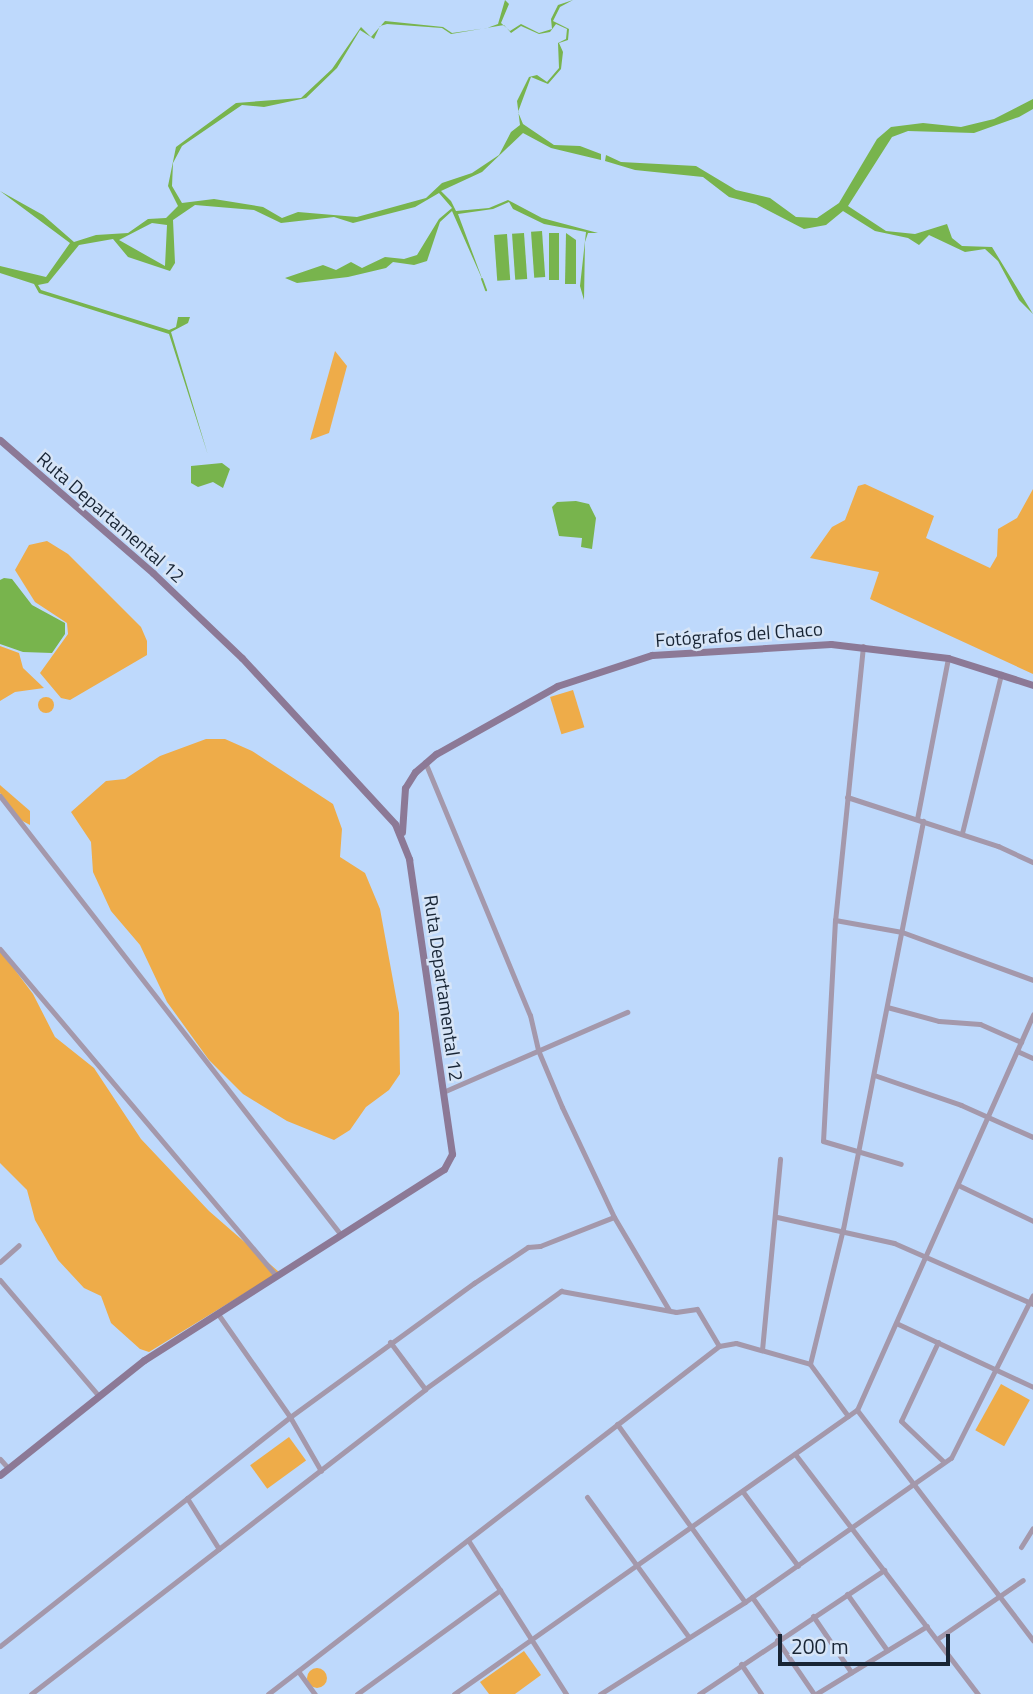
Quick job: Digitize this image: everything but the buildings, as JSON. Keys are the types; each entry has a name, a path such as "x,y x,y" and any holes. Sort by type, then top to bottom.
{"main road":[{"name":"Ruta Departamental 12","path":"0,440 153,573 242,658 403,838 443,1092 450,1161 341,1236 276,1276 98,1395 0,1475"},
{"name":"Fotógrafos del Chaco","path":"403,838 400,818 405,788 425,762 557,685 652,655 808,644 863,646 948,658 1033,685"}],"street":[{"path":"863,646 835,920 822,1141 901,1164"},
{"path":"810,1364 843,1229 902,932 948,658"},
{"path":"962,834 1001,674"},
{"path":"425,762 530,1016 538,1050 614,1217 669,1310"},
{"path":"0,796 341,1236"},
{"path":"847,797 962,834 1033,862"},
{"path":"835,920 902,932 1033,980"},
{"path":"0,949 276,1276"},
{"path":"887,1007 939,1021 980,1024 1021,1042"},
{"path":"443,1092 627,1012"},
{"path":"454,1694 857,1410 1033,1014"},
{"path":"1017,1051 1033,1058"},
{"path":"874,1075 989,1117 1033,1137"},
{"path":"762,1350 777,1217 780,1159"},
{"path":"958,1185 1033,1221"},
{"path":"0,1646 290,1417 390,1342 528,1247 540,1246 614,1217"},
{"path":"777,1217 843,1229 925,1256 1031,1303"},
{"path":"0,1262 19,1245"},
{"path":"0,1280 98,1395"},
{"path":"31,1694 425,1389 561,1291 669,1310 696,1309 719,1346"},
{"path":"600,1694 798,1566 915,1486 956,1452 1033,1295"},
{"path":"218,1314 290,1417 321,1471"},
{"path":"896,1323 1033,1387"},
{"path":"390,1342 425,1389"},
{"path":"938,1342 901,1421 944,1462"},
{"path":"268,1694 719,1346 736,1343 810,1364 848,1416"},
{"path":"857,1410 1033,1640"},
{"path":"617,1424 745,1602"},
{"path":"796,1454 850,1529 978,1694"},
{"path":"0,1459 8,1468"},
{"path":"743,1492 798,1566"},
{"path":"587,1497 688,1636"},
{"path":"187,1498 219,1549"},
{"path":"1021,1547 1032,1532"},
{"path":"468,1540 566,1694"},
{"path":"699,1694 708,1692 741,1664 884,1570"},
{"path":"937,1639 1023,1580"},
{"path":"357,1694 500,1590"},
{"path":"847,1594 887,1650"},
{"path":"752,1597 815,1694 927,1626"},
{"path":"813,1616 851,1672"},
{"path":"741,1664 761,1694"},
{"path":"298,1671 315,1694"}],"shaded area":[{"path":"505,0 509,4 501,23 503,25 488,28 498,24"},
{"path":"573,0 560,7 553,21 569,29 568,40 559,43 563,52 561,69 548,84 531,77 518,111 517,101 529,77 537,75 547,82 559,68 558,43 566,39 567,29 556,24 550,32 539,34 521,26 511,33 507,28 510,31 521,24 539,33 552,29 551,19 558,5"},
{"path":"385,21 443,27 452,33 483,29 451,34 442,28 387,24 381,26"},
{"path":"361,27 371,37 379,28 374,39 360,30 337,68 306,98 264,107 242,105 182,146 173,163 172,186 182,203 214,199 263,207 282,218 298,212 357,217 426,198 442,183 472,173 499,155 511,132 520,125 519,113 523,124 554,145 580,146 601,154 601,160 551,148 523,133 482,172 441,191 456,211 489,208 508,200 542,218 598,233 588,233 585,242 584,300 580,286 586,232 544,224 513,209 509,202 493,209 458,214 483,281 452,211 440,222 427,261 414,265 393,262 386,268 348,277 297,283 285,278 323,265 336,270 351,262 362,268 385,257 404,259 417,255 439,219 452,208 439,193 415,207 353,223 334,217 281,223 254,210 195,205 173,220 175,263 170,271 128,257 113,239 79,245 48,283 38,285 41,290 169,330 176,327 178,317 190,317 188,323 171,332 208,455 169,334 39,293 34,284 0,273 0,266 46,277 70,243 0,191 43,215 74,242 96,235 128,233 148,219 166,218 178,206 168,186 176,147 236,103 301,98 332,69","holes":["152,223 167,225 165,266 119,240"]},
{"path":"1033,99 1033,109 1019,117 974,133 908,131 892,137 848,206 886,231 915,234 947,224 952,238 962,246 992,247 1033,314 1019,300 998,261 985,249 965,252 929,235 919,245 908,238 875,231 843,211 826,225 804,229 756,204 729,197 703,177 635,170 605,161 606,155 621,162 696,166 736,190 770,198 796,217 817,218 839,203 877,139 891,127 923,123 961,127 994,119"},
{"path":"542,231 545,277 534,278 531,232"},
{"path":"524,233 527,279 515,280 512,234"},
{"path":"549,233 559,233 559,280 549,280"},
{"path":"566,233 576,240 576,284 565,284"},
{"path":"507,234 510,280 497,281 494,235"},
{"path":"335,351 347,366 329,433 310,440"},
{"path":"222,463 230,469 223,488 213,482 198,487 191,483 191,466"},
{"path":"865,484 934,516 926,538 990,568 997,556 998,529 1017,518 1033,489 1033,674 870,599 879,572 810,558 832,527 845,520 858,486"},
{"path":"576,501 589,504 596,518 592,549 581,547 582,538 559,536 552,507 557,502"},
{"path":"47,541 68,554 141,627 147,641 147,655 70,700 61,698 40,673 68,634 67,623 35,602 15,570 29,545"},
{"path":"12,579 32,605 65,623 65,634 52,653 23,652 0,644 0,580"},
{"path":"0,646 19,653 23,668 44,688 15,692 0,701"},
{"path":"573,690 584,727 561,734 550,697"},
{"path":"46,697 52,699 52,711 46,713 40,711 38,705 40,699"},
{"path":"206,739 225,739 252,751 333,804 342,829 340,857 365,873 380,909 399,1013 400,1074 389,1090 366,1107 350,1130 334,1140 287,1121 243,1094 209,1060 167,1002 140,945 111,911 93,872 91,842 71,812 106,781 125,779 160,756"},
{"path":"0,785 30,811 30,825 17,818 0,793"},
{"path":"0,950 33,994 55,1037 94,1068 141,1139 209,1211 279,1272 149,1352 140,1349 111,1323 101,1296 84,1288 58,1260 35,1220 27,1190 0,1163"},
{"path":"1001,1384 1030,1400 1004,1446 975,1430"},
{"path":"289,1437 306,1460 267,1489 250,1465"},
{"path":"524,1651 541,1675 515,1694 489,1694 480,1682"},
{"path":"317,1668 324,1671 327,1678 324,1685 317,1688 310,1685 307,1678 310,1671"}],"waterway":[{"path":"482,279 486,290"}]}
